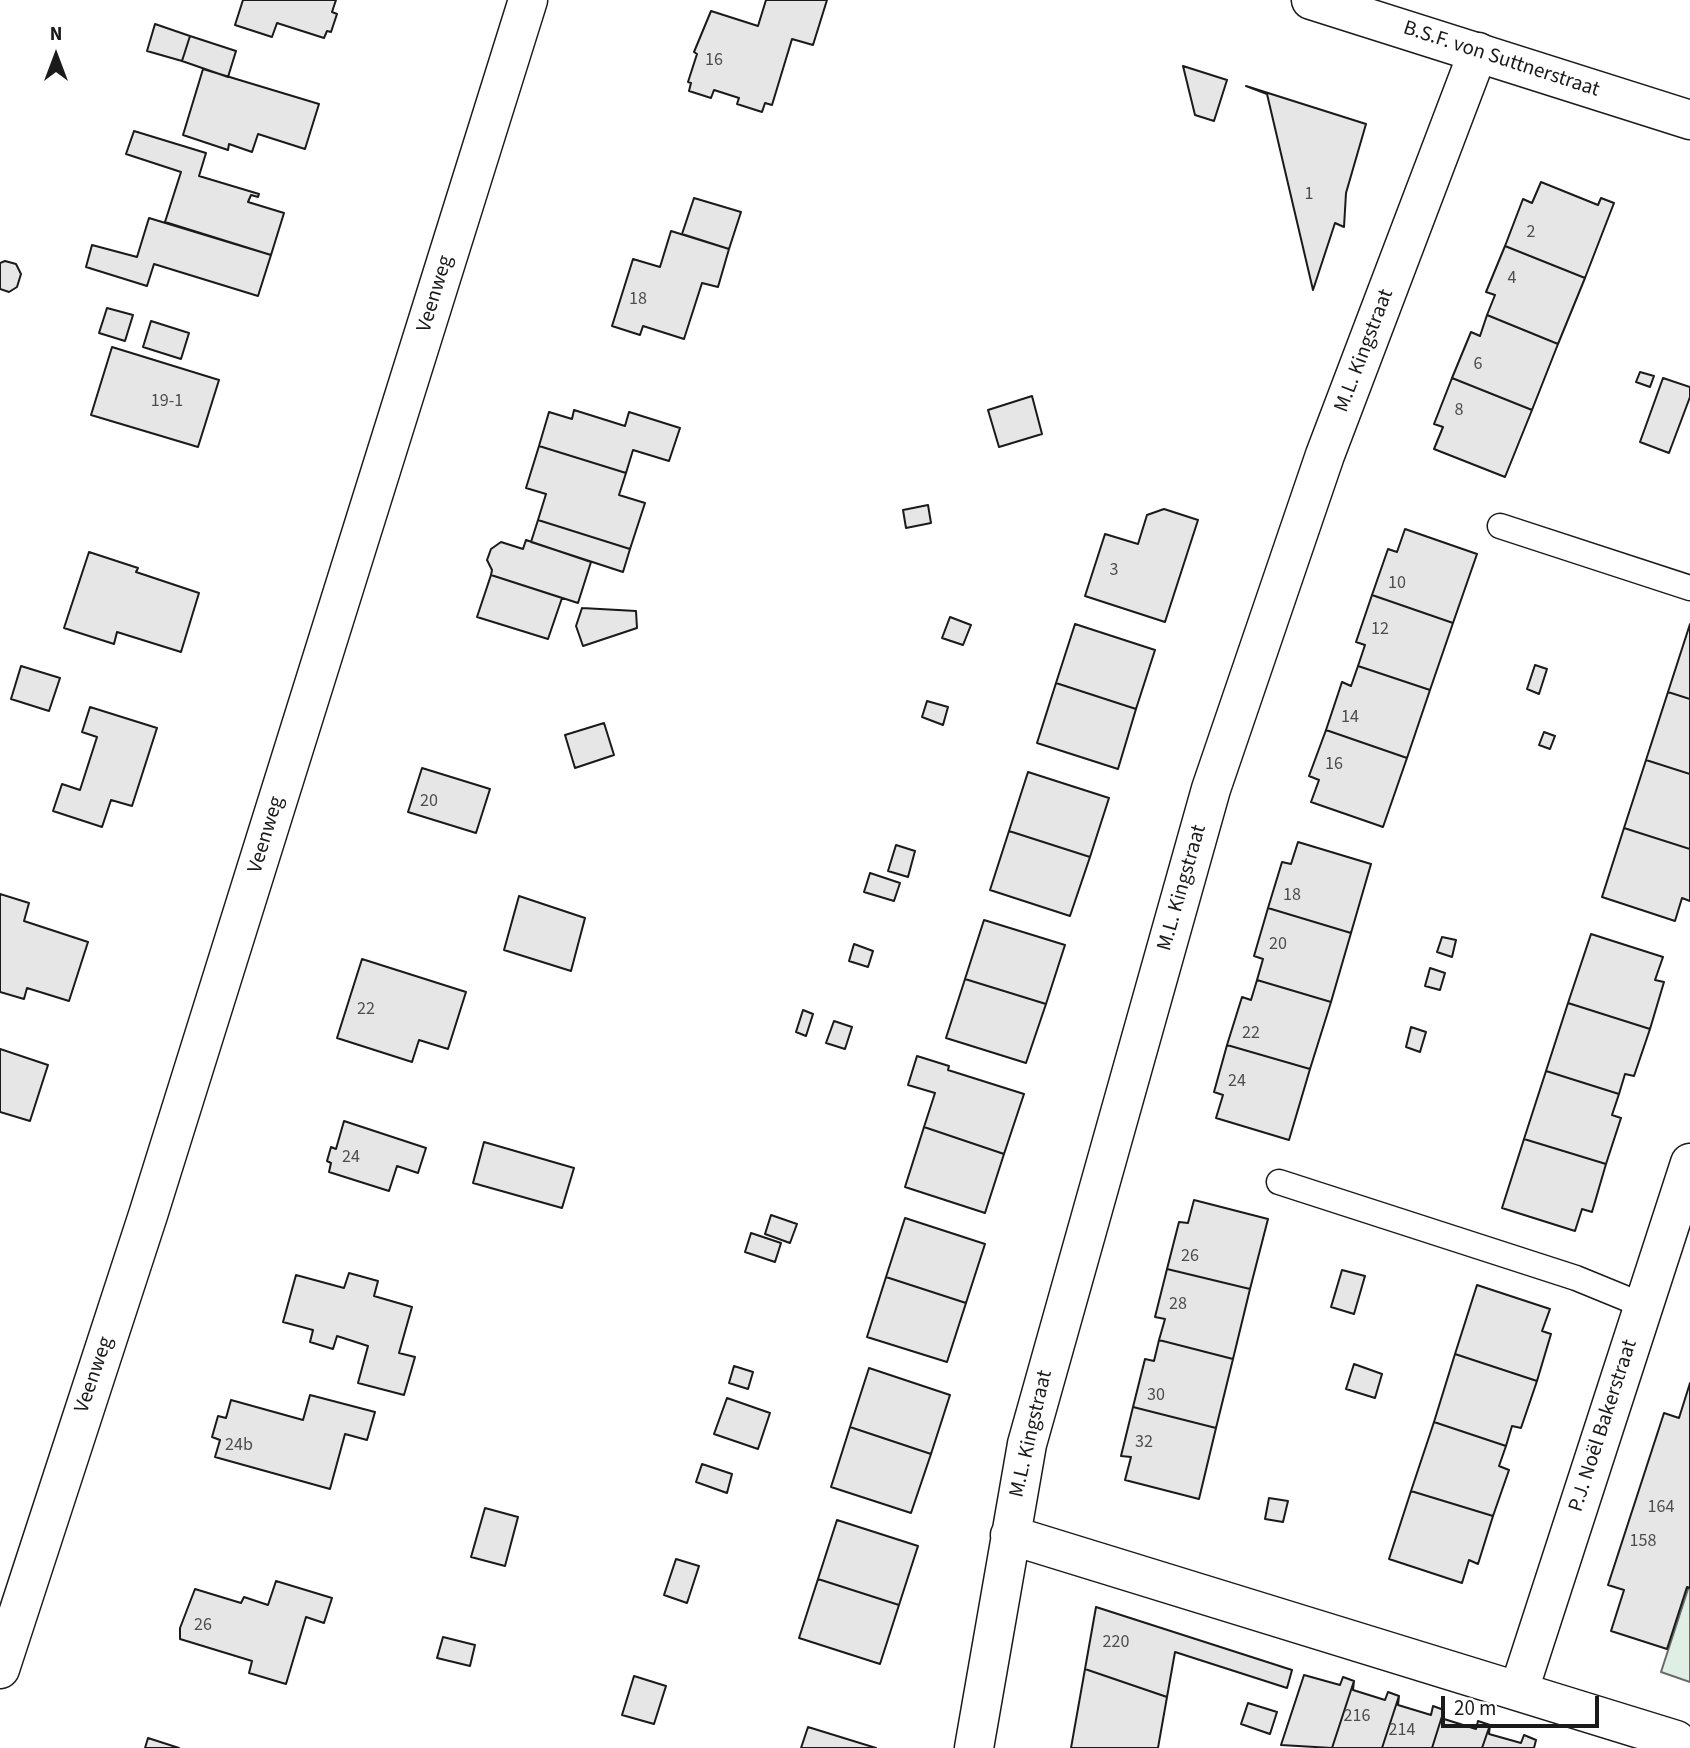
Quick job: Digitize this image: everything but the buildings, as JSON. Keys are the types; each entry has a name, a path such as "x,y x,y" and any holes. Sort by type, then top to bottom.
{"street":[{"name":"Veenweg","path":"0,1669 148,1215 528,0"},
{"name":"B.S.F. von Suttnerstraat","path":"1311,0 1690,120"},
{"name":"M.L. Kingstraat","path":"974,1748 1027,1444 1211,789 1325,455 1478,52"},
{"name":"P.J. Noël Bakerstraat","path":"1519,1690 1690,1163"},
{"path":"1010,1535 1676,1740"}],"lane":[{"path":"1500,526 1690,588"},
{"path":"1279,1182 1576,1278 1642,1305"}],"green space":[{"path":"1690,1586 1690,1682 1661,1672"}]}
